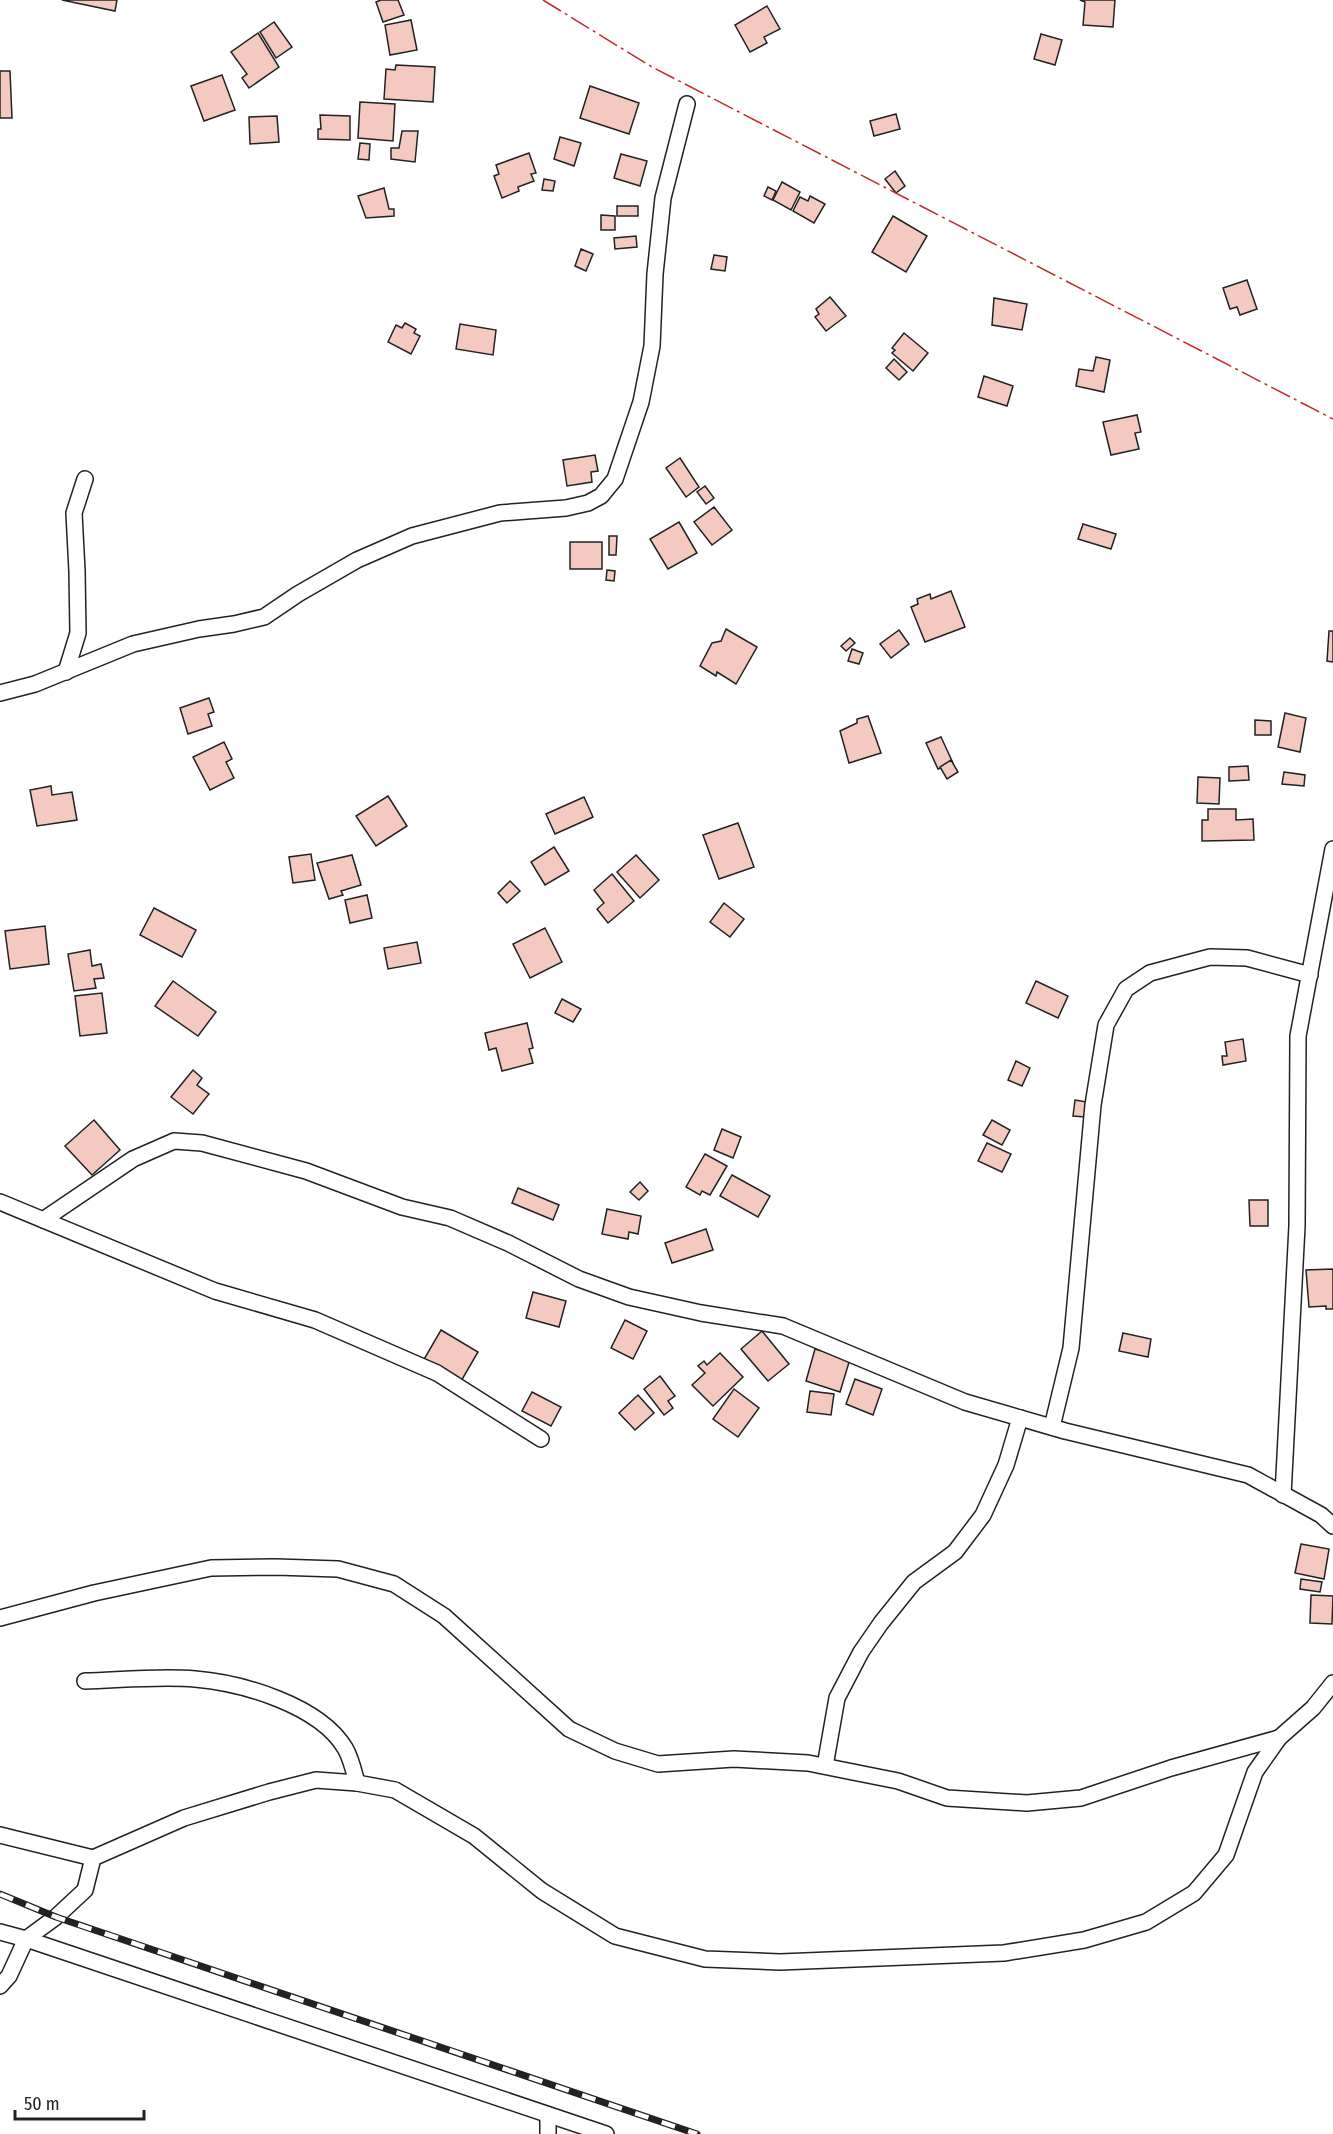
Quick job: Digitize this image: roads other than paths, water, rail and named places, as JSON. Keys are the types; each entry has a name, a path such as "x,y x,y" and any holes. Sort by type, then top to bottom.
{"street":[{"path":"0,693 35,684 133,644 264,617 298,594 357,560 412,536 500,513 577,505 588,503 601,496 615,479 641,402 652,346 655,274 663,198 687,104"},
{"path":"66,672 78,633 74,513 85,479"},
{"path":"1283,1495 1297,1226 1298,1036 1333,849"},
{"path":"1052,1427 1071,1348 1093,1105 1106,1024 1126,989 1150,973 1210,957 1247,958 1310,975"},
{"path":"43,1220 133,1159 174,1141 202,1143 306,1171 402,1207 450,1218 508,1243 579,1279 629,1297 701,1313 783,1326 965,1402 1052,1427 1248,1475 1321,1515 1333,1526"},
{"path":"0,1202 215,1291 315,1320 427,1369 541,1438"},
{"path":"825,1766 837,1698 861,1652 880,1623 914,1582 955,1552 983,1515 1006,1465 1020,1418"},
{"path":"0,1618 93,1593 211,1568 276,1566 338,1569 394,1584 444,1616 568,1729 615,1751 658,1764 734,1759 808,1763 898,1781 947,1798 1027,1803 1081,1798 1171,1768 1279,1738"},
{"path":"85,1681 195,1679 236,1686 295,1706 325,1726 345,1748 357,1783"},
{"path":"0,1835 93,1858 184,1818 269,1792 316,1780 357,1783 395,1790 474,1836 542,1891 615,1936 705,1959 780,1962 1004,1953 1084,1940 1146,1922 1194,1893 1226,1855 1255,1772 1279,1738 1313,1708 1333,1683"},
{"path":"0,1986 9,1976 26,1939 56,1917 85,1890 93,1858"},
{"path":"0,1932 606,2134"},
{"path":"548,2115 548,2134"}],"railway":[{"path":"0,1894 56,1917 697,2134"}]}
